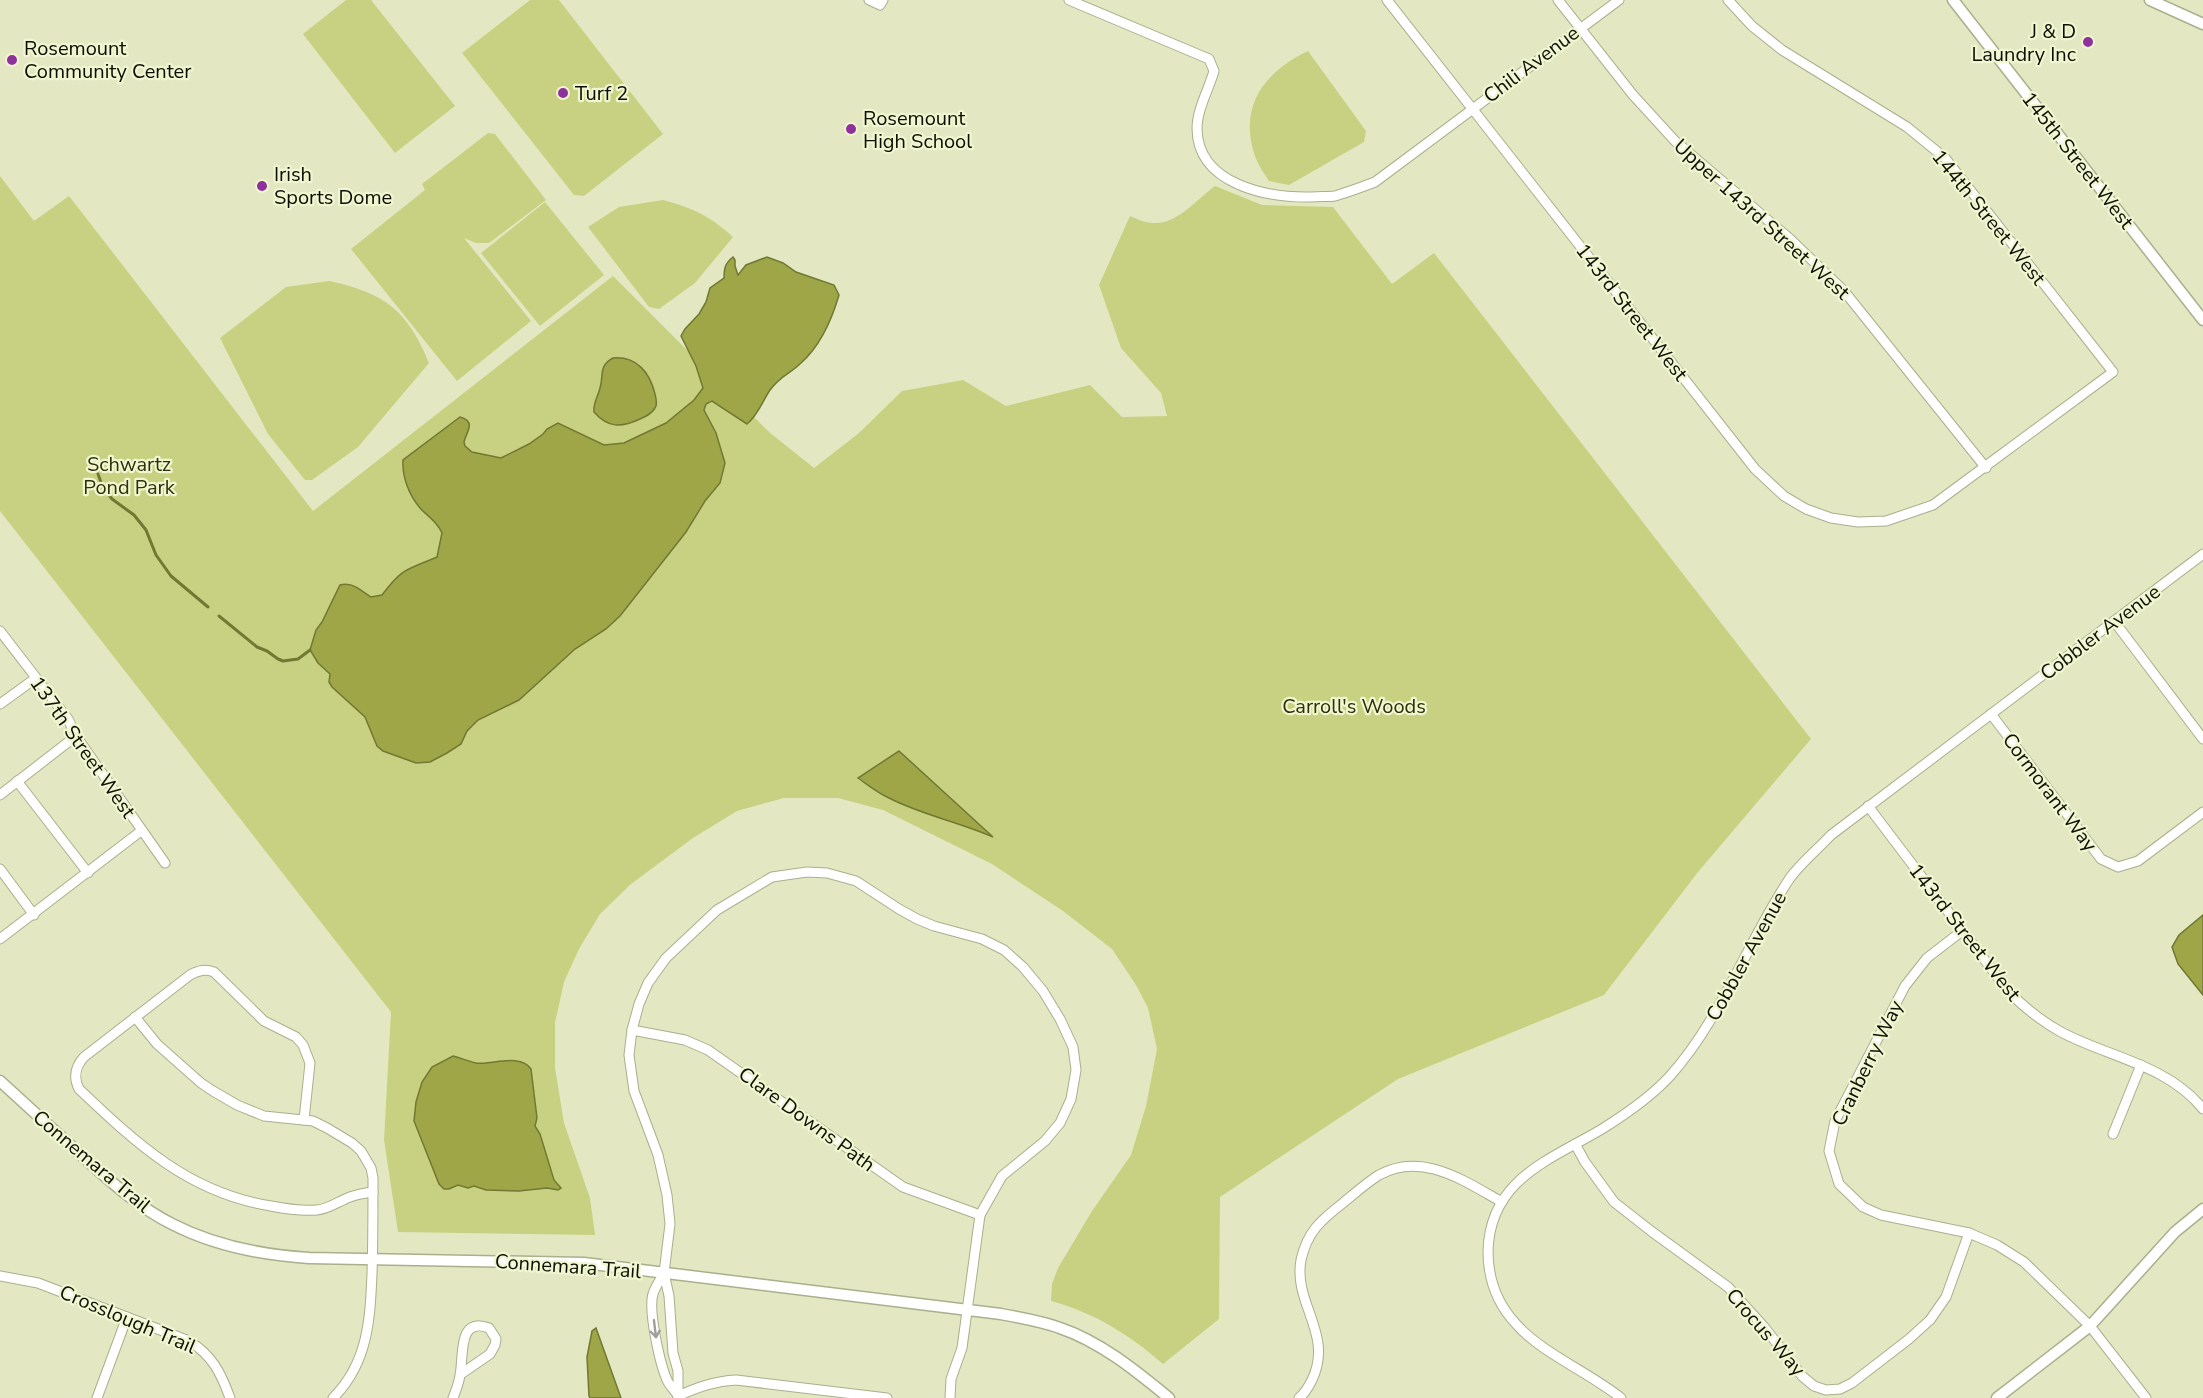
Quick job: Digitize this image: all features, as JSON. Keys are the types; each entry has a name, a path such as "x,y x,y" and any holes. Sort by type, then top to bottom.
{"street":[{"path":"870,0 882,3"},
{"name":"Chili Avenue","path":"1069,0 1209,59 1214,71 1199,114 1197,129 1204,156 1222,176 1236,183 1288,197 1334,196 1375,182 1619,0"},
{"name":"143rd Street West","path":"1387,0 1755,469 1784,496 1806,508 1831,518 1858,522 1886,521 1933,505 2113,372"},
{"name":"Upper 143rd Street West","path":"1558,0 1633,95 1675,141 1790,239 1844,291 1986,468"},
{"name":"144th Street West","path":"1728,0 1752,27 1782,50 1907,127 1945,158 2113,372"},
{"name":"145th Street West","path":"1953,0 2203,320"},
{"path":"2150,0 2203,24"},
{"name":"Cobbler Avenue","path":"1621,1398 1529,1337 1512,1320 1499,1301 1490,1273 1488,1244 1502,1202 1523,1176 1542,1162 1639,1104 1668,1078 1694,1048 1717,1011 1762,922 1792,876 1831,835 2203,554"},
{"path":"2114,621 2203,739"},
{"name":"137th Street West","path":"0,631 68,719 76,736 165,863"},
{"path":"0,704 36,678"},
{"name":"Cormorant Way","path":"1991,714 2101,859 2118,867 2138,861 2203,812"},
{"path":"0,795 76,736"},
{"path":"17,781 88,873"},
{"name":"143rd Street West","path":"1868,806 2009,992 2034,1016 2062,1033 2141,1065 2171,1081 2196,1100 2203,1109"},
{"path":"0,939 141,831"},
{"path":"0,869 34,915"},
{"path":"679,1397 669,1296 664,1273 670,1224 668,1195 658,1155 634,1091 629,1055 632,1030 648,983 666,957 717,910 772,877 807,872 827,873 856,881 917,919 982,939 1004,950 1023,967 1043,992 1060,1019 1073,1047 1076,1070 1071,1099 1060,1123 1045,1141 1002,1176 980,1215 960,1358 951,1379 950,1398"},
{"name":"Cranberry Way","path":"1962,931 1927,958 1905,986 1835,1122 1829,1151 1839,1184 1863,1207 1881,1215 1969,1233 1997,1245 2024,1262 2090,1326 2146,1398"},
{"path":"304,1120 310,1063 303,1045 296,1038 264,1022 214,972 207,970 198,970 190,975 135,1017 84,1057 75,1072 79,1089 147,1151 192,1181 212,1190 259,1204 310,1210 320,1210 348,1197 373,1192"},
{"path":"135,1017 157,1044 201,1083 225,1099 264,1116 314,1121 352,1143 361,1151 370,1168 373,1192 373,1259 371,1312 367,1337 357,1362 344,1385 333,1398"},
{"name":"Clare Downs Path","path":"632,1030 685,1040 708,1050 903,1187 980,1215"},
{"path":"2113,1134 2141,1065"},
{"name":"Connemara Trail","path":"0,1081 119,1189 150,1212 172,1224 217,1242 267,1254 309,1258 564,1262 968,1308 1029,1319 1061,1328 1096,1344 1118,1358 1169,1398"},
{"name":"Crocus Way","path":"1575,1144 1614,1202 1728,1287 1765,1328 1802,1376 1814,1386 1826,1390 1840,1389 1852,1383 1930,1320 1946,1297 1969,1233"},
{"path":"1299,1398 1304,1395 1318,1368 1318,1333 1305,1302 1301,1277 1301,1261 1313,1228 1378,1176 1394,1169 1411,1166 1444,1171 1502,1202"},
{"path":"1997,1398 2090,1326 2175,1232 2203,1209"},
{"path":"664,1273 652,1295 653,1318 662,1366 668,1383 679,1397"},
{"name":"Crosslough Trail","path":"0,1276 38,1283 189,1341 204,1351 219,1370 230,1398"},
{"path":"96,1398 128,1317"},
{"path":"453,1398 460,1374 463,1341 466,1333 477,1325 489,1328 496,1339 493,1350 460,1374"},
{"path":"679,1397 702,1386 736,1380 841,1395 887,1398"}],"green space":[{"path":"346,0 371,0 455,106 395,153 303,34"},
{"name":"Turf 2","path":"530,0 559,0 663,134 584,196 574,195 462,53"},
{"path":"1308,51 1366,131 1364,142 1289,185 1269,181 1256,159 1251,138 1250,122 1253,107 1267,81 1279,69"},
{"path":"488,133 495,134 546,200 489,243 476,243 464,238 531,321 457,381 351,249 425,190 422,184"},
{"name":"Carroll's Woods","path":"0,176 34,221 69,196 313,511 613,276 769,432 814,468 859,433 902,391 963,380 1006,406 1090,385 1122,417 1167,416 1161,393 1121,348 1099,285 1130,216 1150,223 1170,220 1187,210 1215,186 1262,205 1333,207 1392,284 1434,253 1811,739 1698,872 1604,995 1398,1079 1220,1197 1219,1319 1163,1364 1137,1343 1096,1318 1051,1301 1052,1284 1058,1268 1092,1211 1131,1155 1146,1106 1157,1049 1148,1008 1136,985 1112,949 1063,911 992,864 883,810 838,798 784,798 737,811 693,838 631,884 600,914 579,949 564,982 555,1023 555,1068 564,1123 590,1198 595,1235 398,1232 384,1140 391,1012 0,511"},
{"path":"663,200 701,214 717,223 733,237 695,283 659,309 649,307 588,227 619,207"},
{"path":"545,202 604,275 540,326 481,253"},
{"path":"329,281 365,291 392,307 412,330 429,363 358,447 312,480 305,480 268,434 220,338 286,287"}],"shaded area":[{"path":"733,257 738,275 746,265 767,257 783,263 796,272 834,285 839,295 829,323 814,349 797,367 774,385 747,424 712,401 706,404 704,410 716,433 725,463 720,483 705,501 686,532 620,616 606,629 575,649 519,700 478,720 467,731 461,744 430,762 416,763 383,751 377,746 365,717 332,687 329,682 330,674 318,663 310,650 316,630 340,585 353,586 371,597 382,595 401,574 437,557 442,533 438,525 420,508 407,486 403,460 460,417 469,424 465,446 472,452 501,458 529,444 558,423 604,445 624,443 666,423 694,400 703,388 696,366 681,336 699,314 710,288 724,278 726,266"},
{"path":"613,358 629,360 641,367 650,379 656,401 655,408 648,415 621,425 610,424 594,412 603,368"},
{"path":"899,751 993,837 902,804 881,794 858,778"},
{"path":"2203,915 2203,995 2178,964 2172,947 2179,935"},
{"path":"453,1056 476,1063 520,1062 531,1069 537,1118 535,1126 540,1134 554,1180 561,1188 519,1191 486,1190 474,1186 468,1188 458,1185 444,1189 439,1184 414,1121 416,1102 422,1082 432,1067"},
{"path":"596,1328 621,1398 590,1398 589,1396 587,1357 592,1331"}],"waterway":[{"path":"98,474 103,488 112,499 134,515 146,530 156,555 171,576 208,607"},
{"path":"219,616 257,647 283,661 298,659 310,650"}],"place":[{"name":"J & D Laundry Inc","path":"2088,42"},
{"name":"Rosemount Community Center","path":"12,60"},
{"name":"Turf 2","path":"563,93"},
{"name":"Rosemount High School","path":"851,129"},
{"name":"Irish Sports Dome","path":"262,186"}],"park label":[{"name":"Schwartz Pond Park","path":"129,476"}]}
